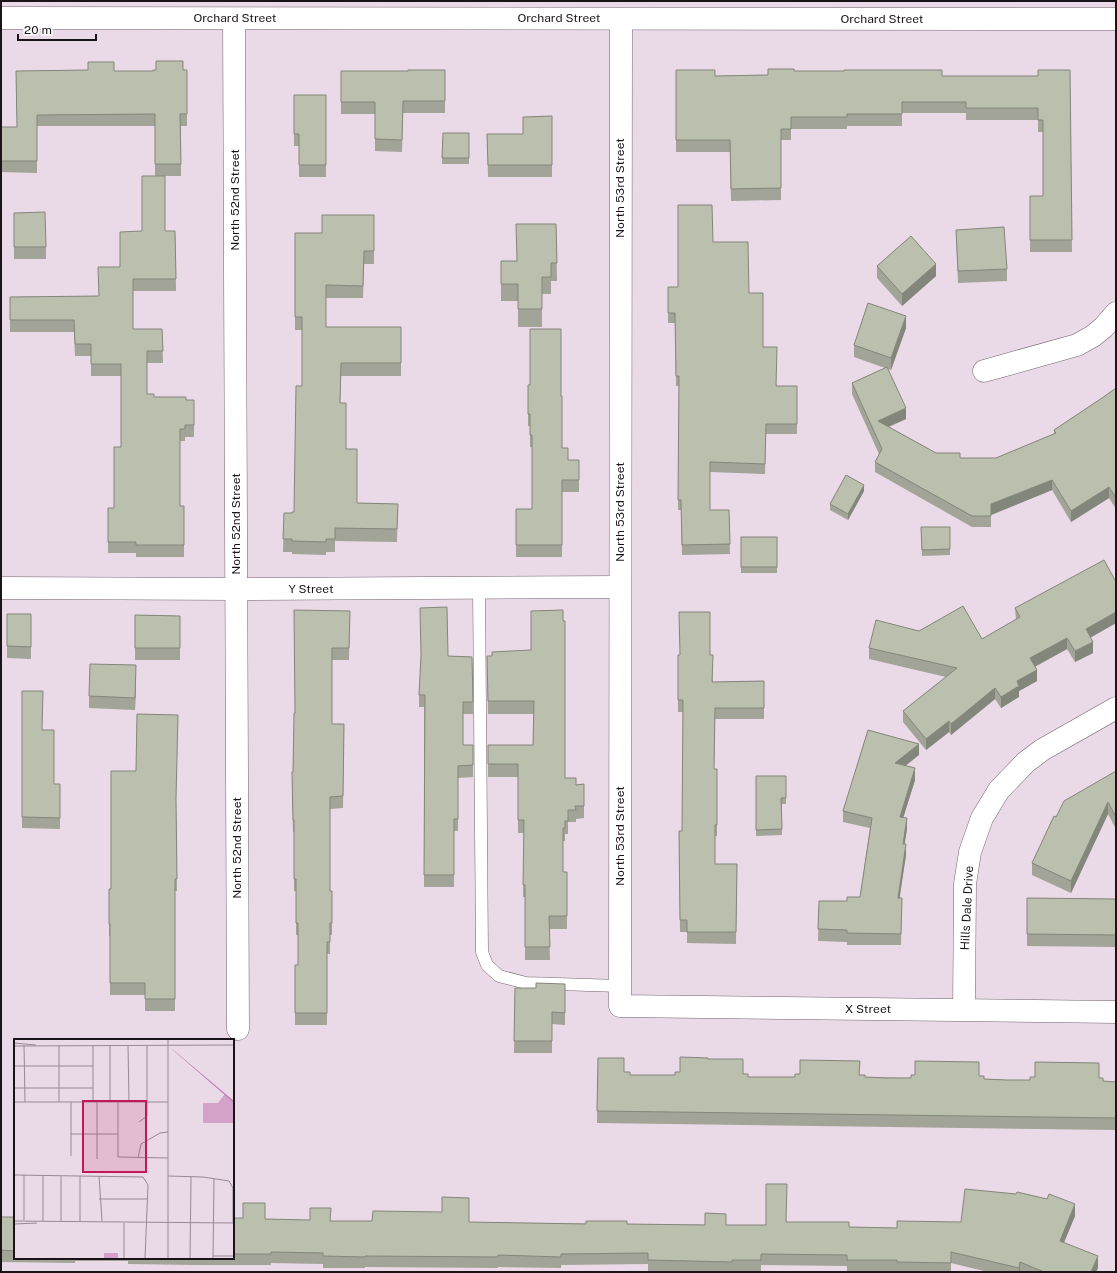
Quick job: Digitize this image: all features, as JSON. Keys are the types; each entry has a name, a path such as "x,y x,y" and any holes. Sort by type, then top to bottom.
{"street":[{"name":"Orchard Street","path":"1,18 167,10 234,19 478,10 621,19 799,10 1116,19"},
{"name":"North 52nd Street","path":"234,19 238,1028"},
{"name":"North 53rd Street","path":"620,996 621,19"},
{"path":"984,371 1076,345 1093,336 1116,313"},
{"name":"Y Street","path":"1,588 236,589 620,587"},
{"name":"Hills Dale Drive","path":"964,1009 965,884 970,852 982,818 999,790 1026,762 1042,750 1116,708"},
{"name":"X Street","path":"620,996 964,1009 1116,1012"}],"lane":[{"path":"479,588 482,952 487,965 498,976 526,983 620,996"}],"building":[{"path":"156,61 183,61 183,70 187,70 187,114 180,114 181,164 155,164 155,114 37,115 37,161 1,161 1,127 17,127 16,71 88,70 88,62 114,62 114,71 153,71 156,70"},
{"path":"768,69 794,69 794,71 942,70 942,76 1038,76 1038,70 1070,70 1072,240 1030,240 1030,196 1043,196 1043,120 1038,120 1038,108 966,108 966,102 902,102 902,114 847,114 847,117 791,117 791,129 781,129 781,188 731,189 730,140 676,140 676,70 715,70 715,76 768,75"},
{"path":"445,70 445,101 403,101 402,140 375,139 375,102 341,102 341,71"},
{"path":"294,95 326,95 326,165 299,165 299,134 294,134"},
{"path":"552,116 552,165 488,165 487,134 523,134 523,117"},
{"path":"443,133 469,133 469,158 442,158"},
{"path":"142,176 165,176 165,231 175,231 176,279 133,279 133,329 162,329 163,351 147,351 147,394 154,394 154,397 186,397 186,400 194,400 194,425 185,425 185,429 180,429 180,506 184,506 184,545 136,545 136,542 108,542 108,508 114,508 114,447 121,447 121,364 91,364 91,344 75,344 74,320 10,320 10,297 99,296 98,267 120,267 120,232 142,231"},
{"path":"678,205 712,205 713,242 748,242 749,293 763,293 763,347 777,347 776,386 797,386 797,424 766,424 765,464 710,462 710,510 729,510 730,544 682,545 681,500 678,500 679,376 676,376 675,313 668,313 668,287 678,287"},
{"path":"45,212 46,247 14,247 14,213"},
{"path":"322,215 374,215 374,251 364,251 363,286 326,285 326,327 401,327 401,363 341,363 340,403 346,403 346,449 357,449 357,503 398,504 397,529 335,528 335,539 326,539 326,542 292,541 292,539 283,539 284,513 294,512 296,386 302,386 302,317 295,317 295,233 322,233"},
{"path":"516,224 556,224 557,263 551,263 551,277 542,277 542,309 518,309 518,284 501,284 501,261 517,261"},
{"path":"1004,227 1007,269 958,271 956,230"},
{"path":"911,236 936,264 902,294 877,266"},
{"path":"868,303 906,316 891,358 854,345"},
{"path":"530,329 561,329 562,448 568,448 568,460 579,460 579,480 562,480 562,545 516,545 516,509 532,509 532,435 530,435 530,414 528,414 528,385 530,385"},
{"path":"887,367 906,408 878,421 936,453 960,453 960,458 996,458 1056,433 1054,430 1116,388 1116,498 1109,487 1071,511 1052,480 991,504 991,516 972,516 875,462 882,449 852,383"},
{"path":"846,475 864,485 848,514 830,504"},
{"path":"921,527 950,527 950,549 922,550"},
{"path":"741,537 777,537 777,567 741,567"},
{"path":"1104,560 1116,582 1116,612 1086,629 1093,642 1075,651 1067,638 1030,658 1037,670 1017,681 1019,686 1001,697 995,688 951,724 949,721 926,739 903,711 957,668 869,648 876,620 919,631 963,606 982,639 1020,617 1015,608"},
{"path":"447,607 448,656 472,657 473,702 463,702 463,745 473,745 473,765 458,766 458,819 454,819 454,875 424,875 425,695 419,695 421,655 420,608"},
{"path":"294,610 350,611 349,648 332,648 332,724 344,724 343,796 330,797 330,891 332,891 332,923 330,923 330,942 327,942 327,1013 295,1013 295,965 298,965 298,923 296,923 296,879 294,879 292,772 295,713"},
{"path":"563,610 563,621 565,621 565,778 576,778 576,785 584,784 584,806 575,806 576,810 568,810 568,821 565,821 565,828 563,828 563,872 567,872 567,916 549,916 550,947 525,947 525,885 523,885 524,820 518,820 518,764 488,764 488,745 533,745 534,701 488,701 487,656 492,656 492,652 531,650 531,611"},
{"path":"679,612 710,612 710,655 713,655 712,682 764,681 764,708 715,708 714,769 717,769 717,825 715,825 715,864 737,864 736,932 687,932 687,920 680,920 679,831 682,831 683,700 678,700 678,655 680,655"},
{"path":"7,614 31,614 31,647 7,646"},
{"path":"135,615 180,616 180,648 135,648"},
{"path":"90,664 136,665 135,698 89,696"},
{"path":"22,691 43,691 42,730 54,730 54,784 60,784 60,818 22,817"},
{"path":"137,714 178,715 176,799 177,879 175,879 175,999 145,999 145,983 110,983 109,889 111,889 111,771 136,771"},
{"path":"868,730 919,744 895,763 915,768 900,817 907,818 903,844 906,844 898,898 902,898 901,934 847,933 847,930 818,929 819,901 847,901 847,897 860,897 872,818 843,811"},
{"path":"1116,771 1116,817 1108,802 1071,881 1032,863 1054,816 1056,817 1064,801"},
{"path":"756,776 786,776 786,798 781,798 782,829 756,830"},
{"path":"1027,898 1116,899 1116,935 1027,934"},
{"path":"536,983 565,984 565,1013 552,1012 552,1041 514,1041 515,988 536,988"},
{"path":"680,1057 743,1059 743,1074 748,1074 748,1077 795,1077 795,1074 800,1074 800,1060 860,1061 859,1075 865,1075 865,1077 887,1078 911,1078 911,1075 915,1075 915,1061 979,1062 979,1076 984,1076 984,1079 1007,1080 1030,1080 1030,1077 1035,1077 1035,1062 1099,1063 1099,1078 1103,1078 1103,1081 1116,1082 1116,1118 597,1111 598,1058 624,1058 624,1072 630,1072 630,1075 675,1075 675,1072 680,1072"},
{"path":"766,1184 787,1184 786,1222 849,1222 849,1227 897,1228 897,1221 961,1222 965,1189 1016,1194 1017,1192 1047,1199 1049,1194 1075,1204 1060,1241 1098,1256 1091,1272 1044,1272 1020,1262 1019,1268 951,1252 951,1263 897,1262 897,1260 847,1260 847,1255 761,1254 761,1260 732,1260 732,1262 648,1260 648,1253 561,1254 561,1257 498,1255 498,1257 365,1257 323,1256 323,1253 271,1252 271,1254 234,1254 234,1218 243,1218 243,1203 265,1203 265,1219 310,1220 310,1208 331,1208 330,1221 372,1221 373,1211 442,1212 442,1197 469,1198 469,1222 586,1224 586,1221 627,1221 627,1224 705,1225 705,1213 726,1214 726,1225 766,1225"},
{"path":"1,1217 14,1217 14,1251 1,1250"}]}
